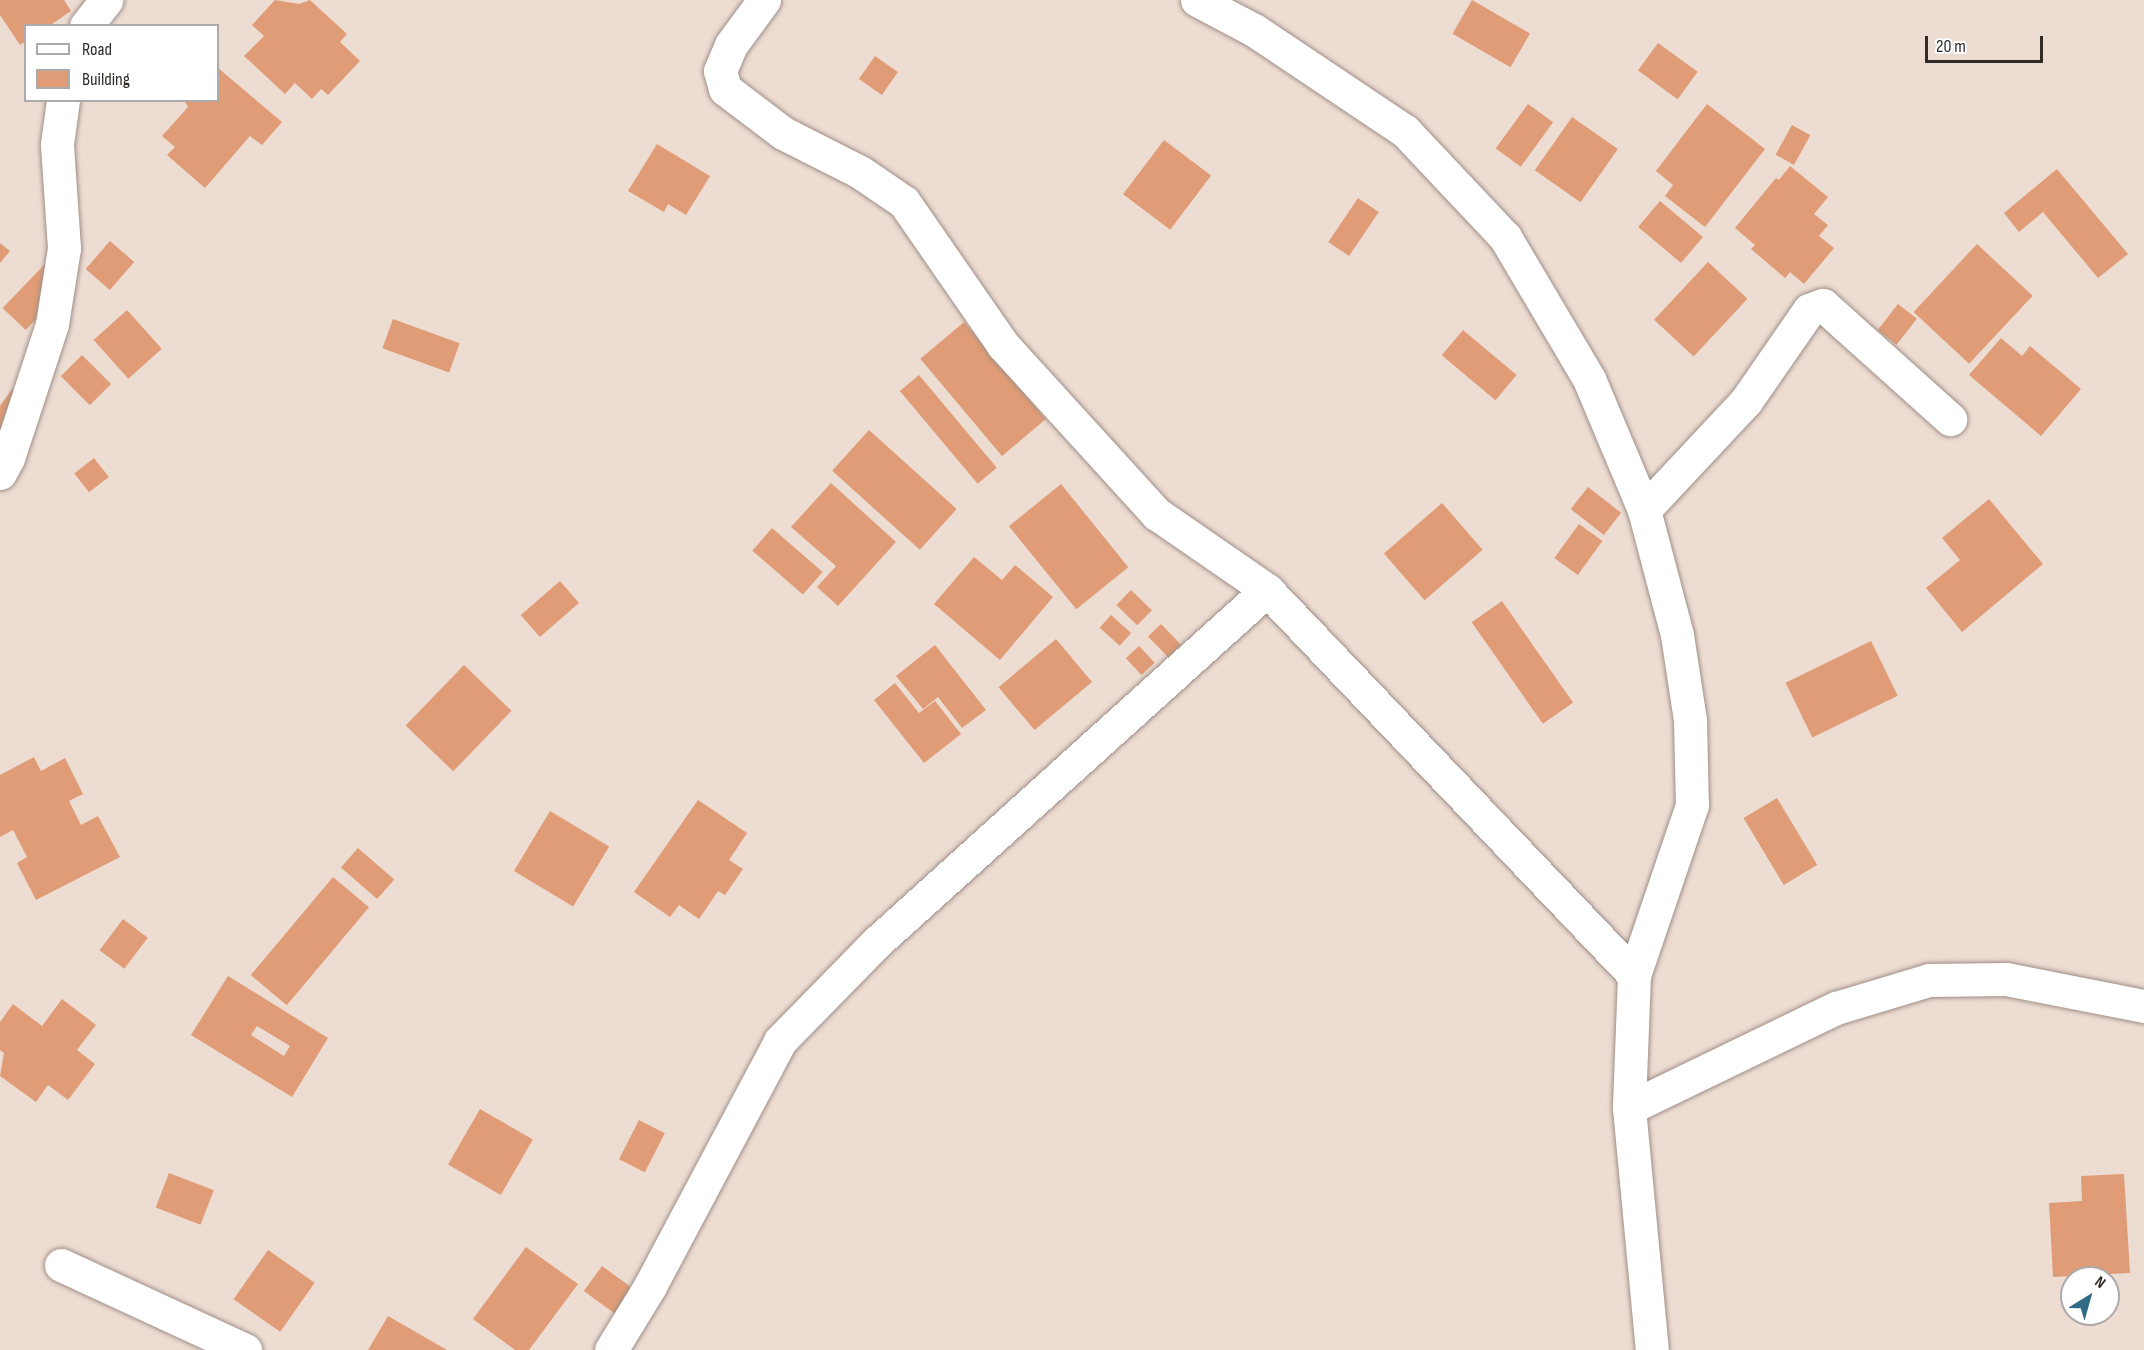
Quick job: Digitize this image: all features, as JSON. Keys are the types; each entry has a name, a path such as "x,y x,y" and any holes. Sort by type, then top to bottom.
{"street":[{"path":"88,24 106,0"},
{"path":"764,0 731,45 720,71 725,89 783,133 860,172 904,202 1003,345 1156,514 1267,590 1634,975"},
{"path":"1197,0 1254,30 1405,131 1505,237 1589,379 1644,510 1677,634 1690,720 1692,805 1634,975 1629,1108 1652,1350"},
{"path":"0,472 52,324 64,248 57,144 63,102"},
{"path":"1644,510 1746,401 1809,310 1823,305 1950,419"},
{"path":"611,1350 650,1286 780,1041 877,942 1267,590"},
{"path":"1629,1108 1836,1008 1929,980 2006,979 2144,1006"},
{"path":"61,1265 245,1350"}],"building":[{"path":"0,0 64,0 71,11 52,24 24,24 24,42 20,45 0,15"},
{"path":"275,0 299,4 310,0 347,34 340,42 360,61 328,95 321,89 312,99 295,83 285,94 244,56 264,36 252,25"},
{"path":"1472,0 1530,34 1511,67 1452,34"},
{"path":"1658,43 1698,72 1678,99 1638,71"},
{"path":"875,56 898,72 882,95 859,79"},
{"path":"219,69 282,122 262,145 250,136 205,188 167,155 175,147 162,136 188,107 185,102 219,102"},
{"path":"1528,104 1553,122 1521,167 1496,148"},
{"path":"1707,104 1765,149 1705,227 1665,196 1673,185 1656,171"},
{"path":"1572,117 1618,149 1581,202 1535,170"},
{"path":"1792,125 1810,135 1794,165 1776,155"},
{"path":"1164,140 1211,176 1170,230 1123,194"},
{"path":"657,144 710,176 686,215 668,204 664,212 628,191"},
{"path":"1790,166 1828,197 1814,214 1828,225 1819,236 1834,248 1804,284 1790,272 1785,278 1751,249 1755,245 1735,228 1776,178 1779,180"},
{"path":"2057,169 2128,254 2098,278 2043,212 2019,232 2004,213"},
{"path":"1358,198 1379,212 1349,256 1328,242"},
{"path":"1660,201 1703,237 1681,263 1638,227"},
{"path":"110,241 134,262 110,290 86,269"},
{"path":"0,243 10,251 0,263"},
{"path":"1977,244 2033,296 1969,364 1914,312"},
{"path":"1708,262 1747,299 1694,357 1654,320"},
{"path":"45,264 68,286 26,330 3,308"},
{"path":"1898,304 1917,319 1897,345 1878,330"},
{"path":"127,310 162,349 128,379 94,340"},
{"path":"393,319 460,343 449,372 382,348"},
{"path":"964,322 1046,419 1002,456 920,359"},
{"path":"1463,330 1517,375 1495,400 1442,355"},
{"path":"2001,338 2022,356 2030,346 2081,389 2041,436 1969,375"},
{"path":"82,355 111,384 90,405 61,376"},
{"path":"919,375 997,468 978,484 900,391"},
{"path":"12,389 33,405 0,442 0,406"},
{"path":"869,430 957,509 920,550 832,471"},
{"path":"94,458 109,477 89,492 74,473"},
{"path":"831,483 896,542 838,606 817,587 836,566 791,527"},
{"path":"1061,484 1128,567 1076,609 1009,526"},
{"path":"1588,487 1621,513 1604,535 1571,509"},
{"path":"1989,499 2043,564 1962,632 1926,588 1960,560 1942,538"},
{"path":"1442,503 1483,550 1425,600 1384,554"},
{"path":"1579,524 1602,541 1578,575 1554,558"},
{"path":"772,528 823,572 803,595 752,551"},
{"path":"974,557 1002,580 1015,565 1053,597 1000,660 934,604"},
{"path":"560,581 579,603 540,637 521,615"},
{"path":"1131,590 1152,610 1137,625 1116,605"},
{"path":"1502,601 1573,703 1543,724 1472,622"},
{"path":"1111,615 1131,633 1120,646 1100,628"},
{"path":"1161,624 1181,645 1168,657 1148,637"},
{"path":"1056,639 1092,682 1035,730 999,687"},
{"path":"1871,641 1898,696 1812,737 1786,683"},
{"path":"935,645 986,710 962,728 938,697 923,709 896,676"},
{"path":"1139,646 1155,663 1142,675 1126,658"},
{"path":"464,665 511,711 453,771 406,725"},
{"path":"895,683 919,713 935,701 961,734 924,763 874,700"},
{"path":"34,757 41,771 65,758 83,794 69,801 81,825 98,816 120,857 36,900 17,863 27,857 13,830 0,837 0,775"},
{"path":"1777,798 1817,865 1784,885 1744,818"},
{"path":"698,800 747,833 729,860 743,869 725,895 718,891 699,919 679,905 670,917 634,892"},
{"path":"550,811 609,847 573,907 514,871"},
{"path":"358,848 394,879 377,899 341,868"},
{"path":"333,877 369,907 287,1005 251,975"},
{"path":"123,919 148,938 124,969 100,950"},
{"path":"228,976 328,1038 292,1097 191,1035","holes":["257,1026 290,1046 284,1056 251,1035"]},
{"path":"62,999 96,1025 77,1050 95,1064 68,1100 48,1085 36,1102 0,1076 4,1053 0,1050 0,1022 13,1004 42,1026"},
{"path":"480,1109 533,1140 501,1195 448,1164"},
{"path":"639,1120 665,1133 645,1172 619,1159"},
{"path":"169,1173 214,1190 201,1225 156,1208"},
{"path":"2124,1174 2130,1273 2120,1274 2120,1266 2060,1266 2060,1277 2053,1277 2049,1203 2082,1201 2081,1176"},
{"path":"526,1247 578,1284 529,1350 515,1350 473,1319"},
{"path":"268,1250 315,1283 280,1332 234,1299"},
{"path":"602,1266 639,1293 621,1318 584,1291"},
{"path":"388,1316 447,1350 368,1350"}]}
